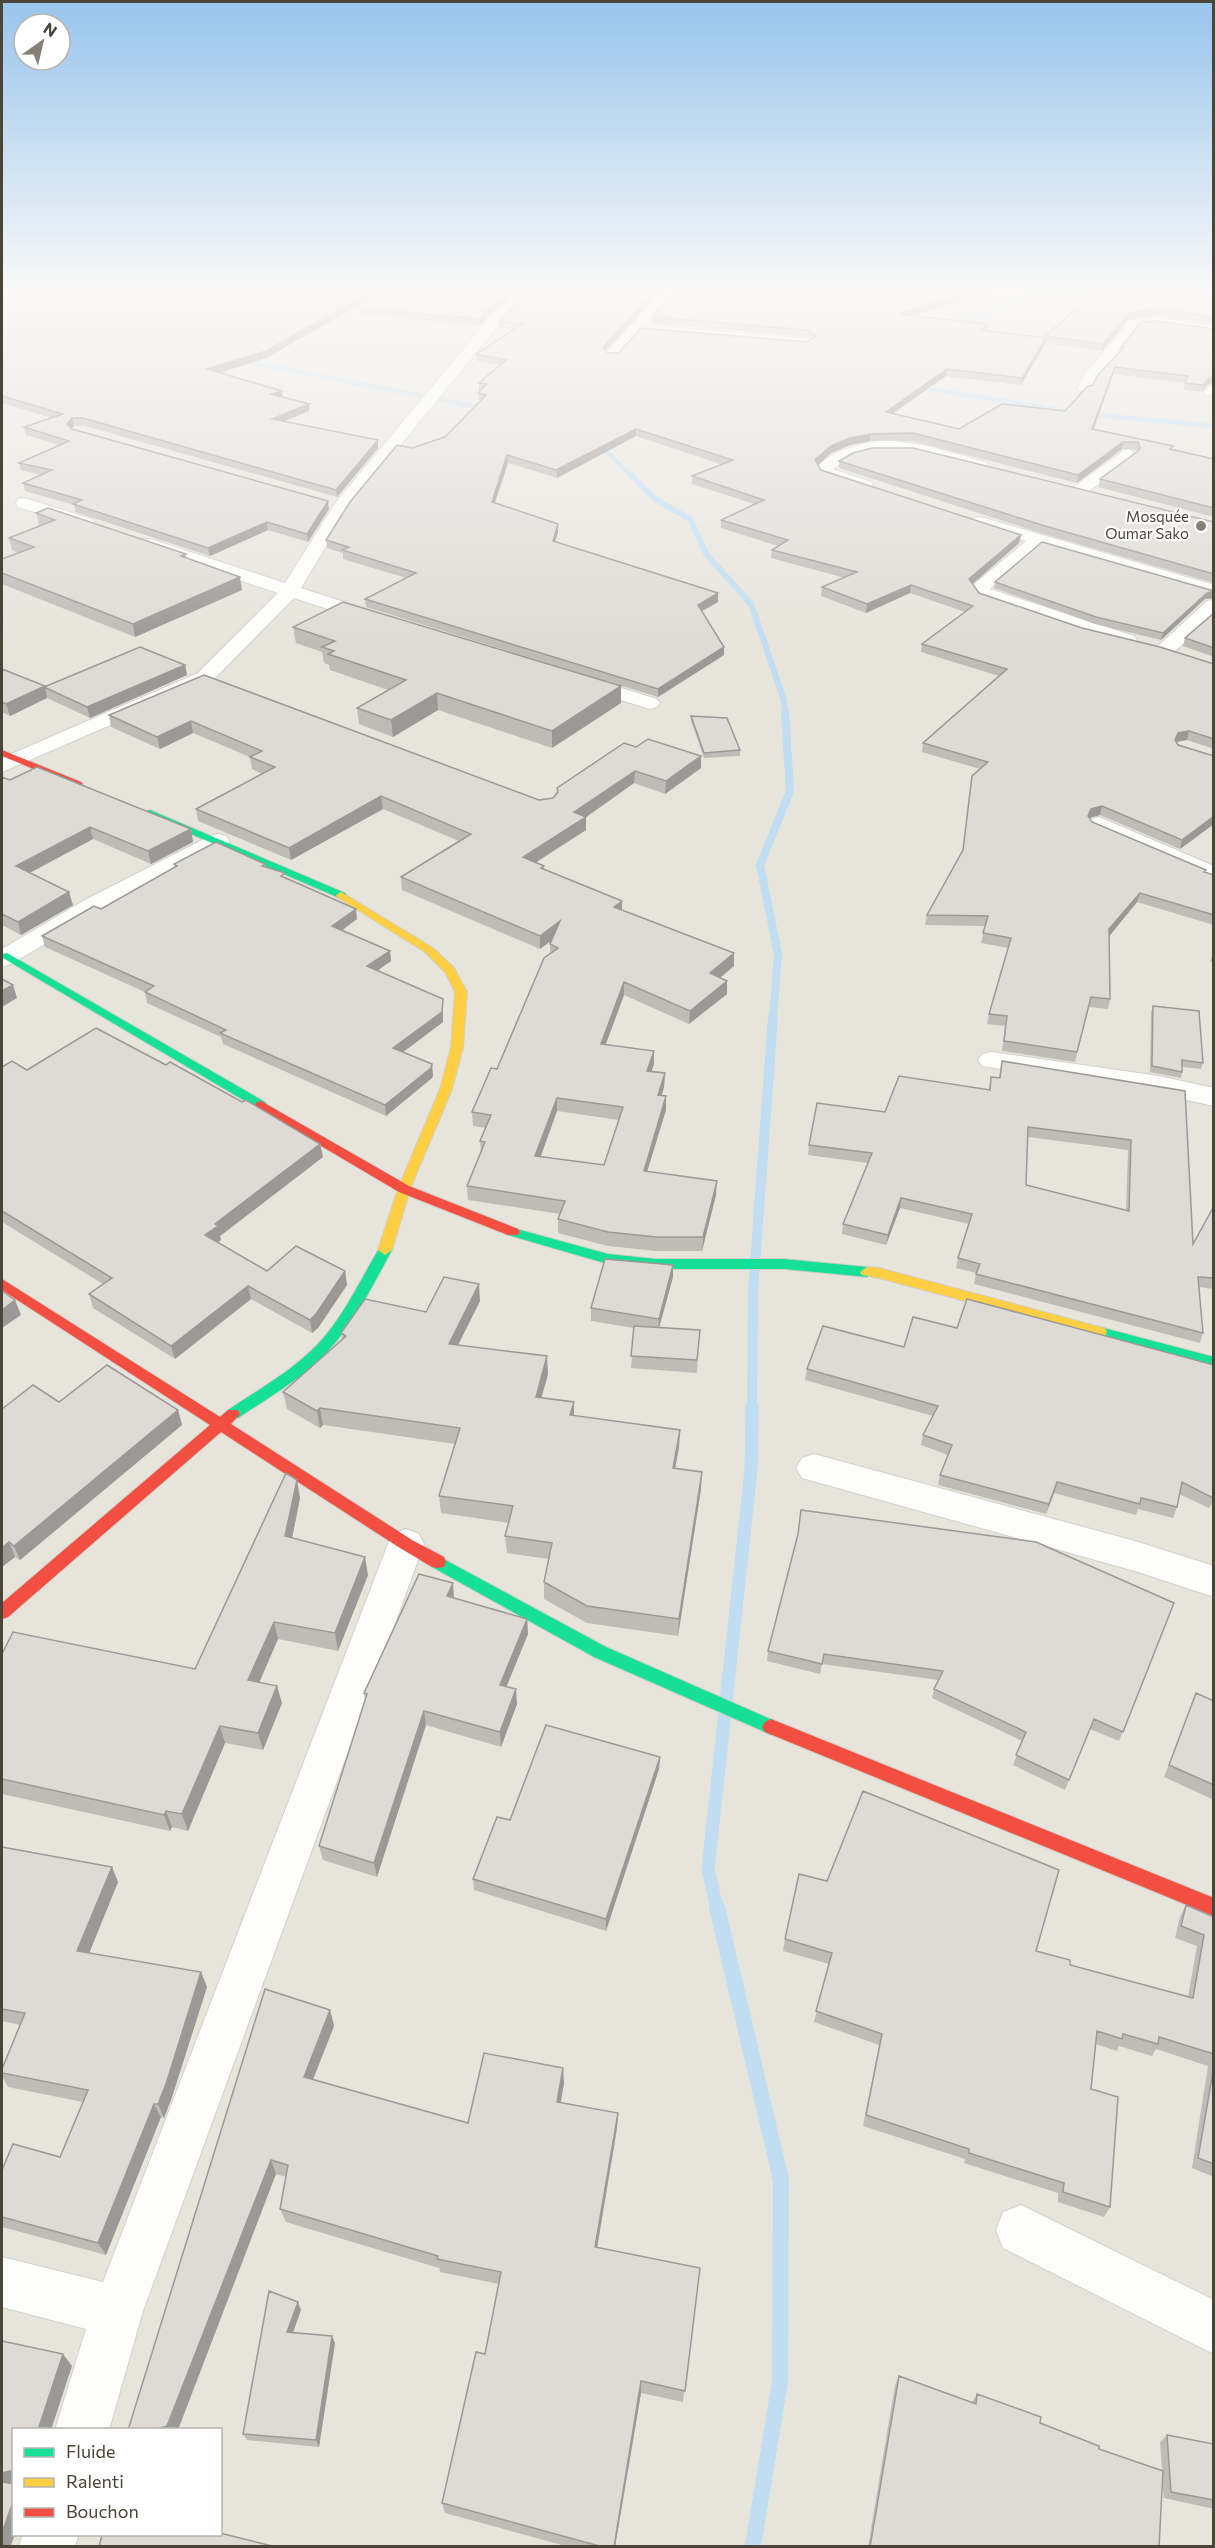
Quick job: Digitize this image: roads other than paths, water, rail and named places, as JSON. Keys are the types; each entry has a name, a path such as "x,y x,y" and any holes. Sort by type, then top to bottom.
{"street":[{"path":"6,759 205,677 289,592 336,505 419,409"},
{"path":"884,491 827,472 825,468 830,462 846,456 874,446 888,445 912,448 991,467"},
{"path":"1102,496 1074,489 1129,454"},
{"path":"24,503 102,529"},
{"path":"960,516 1214,591"},
{"path":"124,536 289,592 391,623"},
{"path":"1037,540 979,589 985,595 1088,630 1166,649 1185,656"},
{"path":"1166,649 1214,605"},
{"path":"560,675 650,703"},
{"path":"205,677 227,685"},
{"path":"6,759 90,789"},
{"path":"2,1612 220,1423 310,1360 332,1338 357,1302 387,1247 404,1189 446,1089 457,1047 461,992 450,970 429,950 339,894 218,840 133,806"},
{"path":"1099,824 1214,875"},
{"path":"218,840 94,905 4,957 404,1189 492,1226 608,1259 666,1265 784,1264 879,1273 1214,1362"},
{"path":"992,1060 1160,1085 1214,1097"},
{"path":"2,1284 406,1544 610,1656 758,1722 1214,1907"},
{"path":"814,1468 1135,1556 1214,1582"},
{"path":"83,2428 117,2312 406,1544"},
{"path":"1021,2230 1214,2328"},
{"path":"2,2282 117,2312"}],"waterway":[{"path":"1054,409 1214,426"},
{"path":"595,445 609,454 632,477"},
{"path":"631,475 655,499 690,519 707,555 751,604 784,700 785,714"},
{"path":"773,1019 778,954 760,865 790,791 785,713"},
{"path":"752,1409 753,1291 773,1017"},
{"path":"717,1909 708,1869 751,1470 752,1407"},
{"path":"717,1907 781,2180 780,2382 753,2546"}],"place":[{"name":"Mosquée Oumar Sako","path":"1201,526"}]}
